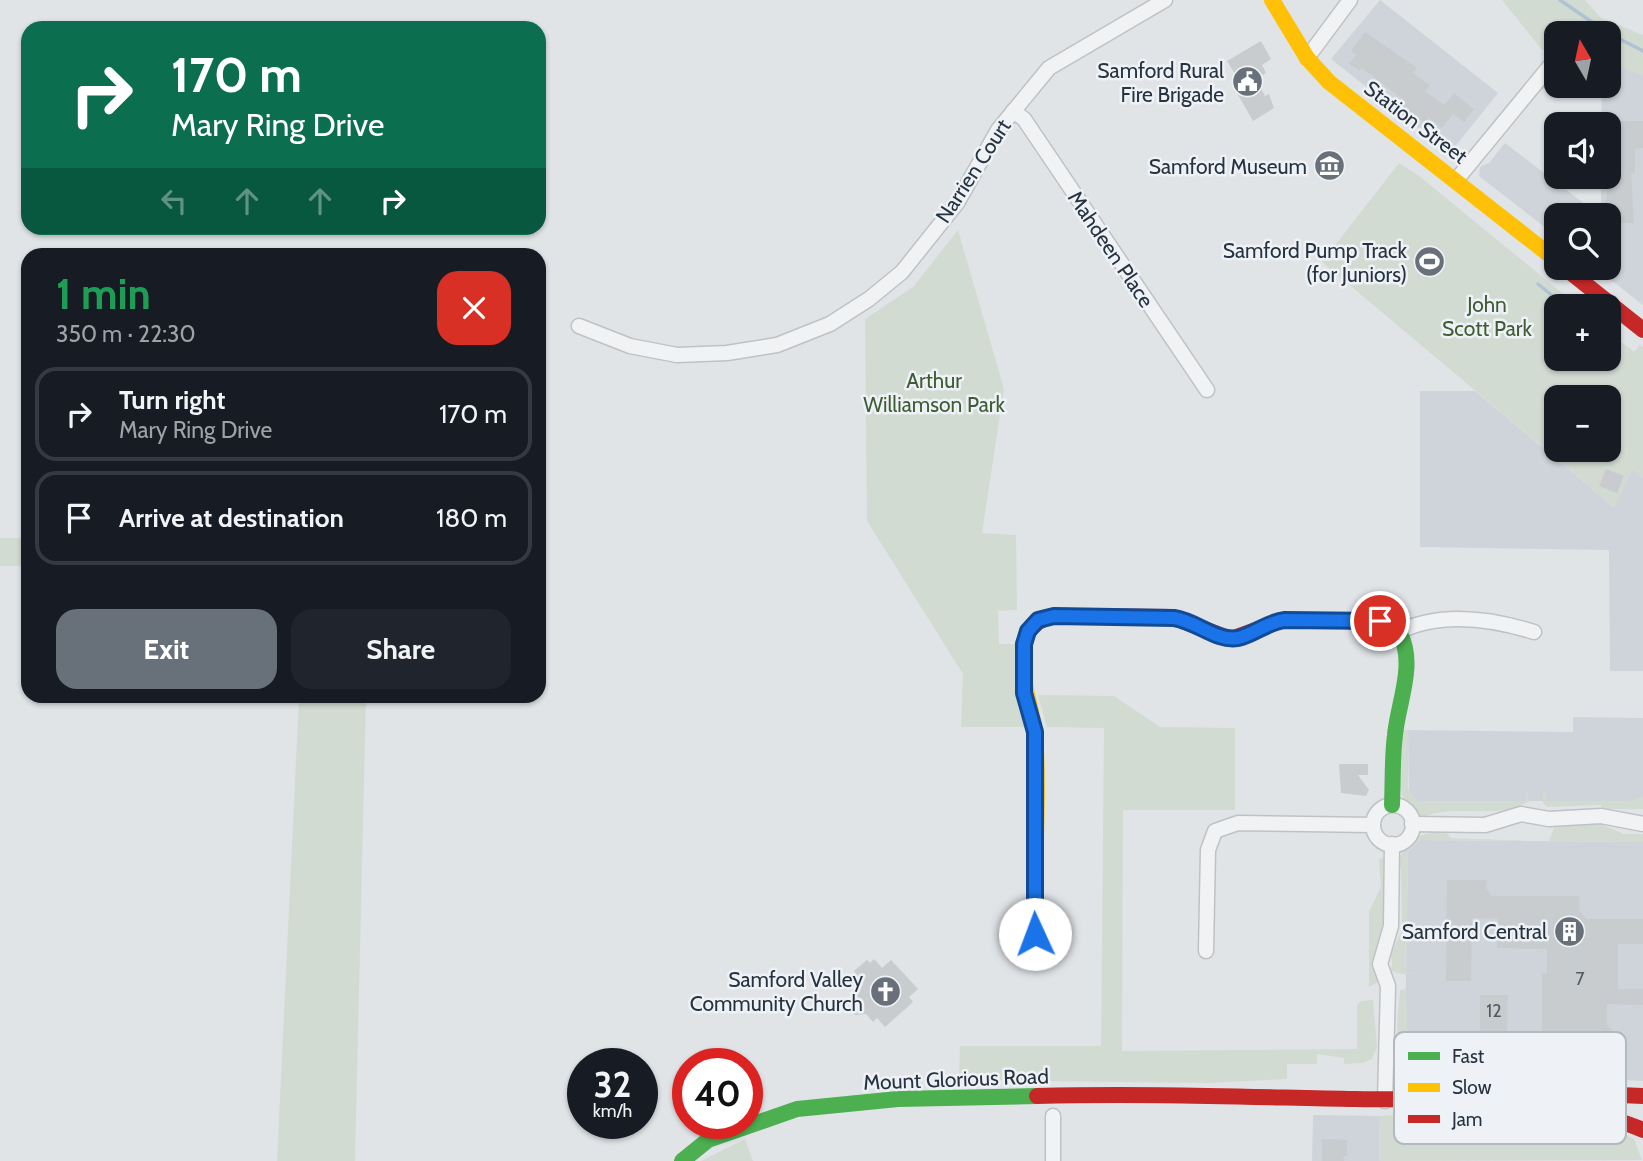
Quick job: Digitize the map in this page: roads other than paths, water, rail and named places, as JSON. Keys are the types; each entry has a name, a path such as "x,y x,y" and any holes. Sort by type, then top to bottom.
{"street":[{"name":"Narrien Court","path":"579,326 630,346 677,355 727,353 777,345 830,324 869,299 902,272 957,203 998,130 1049,68 1165,0"},
{"name":"Station Street","path":"1272,0 1307,58 1329,82 1544,250"},
{"path":"1307,58 1350,0"},
{"path":"1457,180 1544,73"},
{"name":"Mahdeen Place","path":"1013,111 1024,119 1208,390"},
{"path":"1580,280 1641,330"},
{"path":"1041,960 1034,921 1035,732 1027,708 1024,679 1024,644 1028,631 1038,620 1054,616 1174,618 1190,620 1222,638 1236,639 1273,621 1380,621 1390,624 1403,642 1404,666 1403,692 1396,724 1392,805"},
{"path":"1398,632 1437,619 1496,621 1534,632"},
{"path":"1392,805 1404,808 1412,824 1409,836 1392,845 1376,836 1373,825 1381,809 1392,805"},
{"path":"1412,824 1495,824 1521,814 1549,819 1601,816 1643,824"},
{"path":"1206,951 1208,850 1215,831 1238,823 1373,825"},
{"path":"1385,1095 1388,986 1380,964 1391,926 1392,845"},
{"name":"Mount Glorious Road","path":"682,1161 708,1140 797,1109 898,1099 1108,1094 1243,1097 1394,1095"},
{"name":"Mount Glorious Road","path":"1385,1095 1394,1095"},
{"path":"1053,1115 1053,1161"},
{"name":"Mount Glorious Road","path":"1626,1124 1643,1130"}],"waterway":[{"path":"1560,0 1591,21"},
{"path":"1621,40 1643,51"},
{"path":"1538,284 1550,294"}],"place":[{"name":"Samford Rural Fire Brigade","path":"1247,82"},
{"name":"Samford Museum","path":"1330,166"},
{"name":"Samford Pump Track (for Juniors)","path":"1430,262"},
{"name":"Samford Central","path":"1570,931"},
{"name":"Samford Valley Community Church","path":"886,991"}],"park label":[{"name":"John Scott Park","path":"1487,316"},
{"name":"Arthur Williamson Park","path":"934,392"}]}
